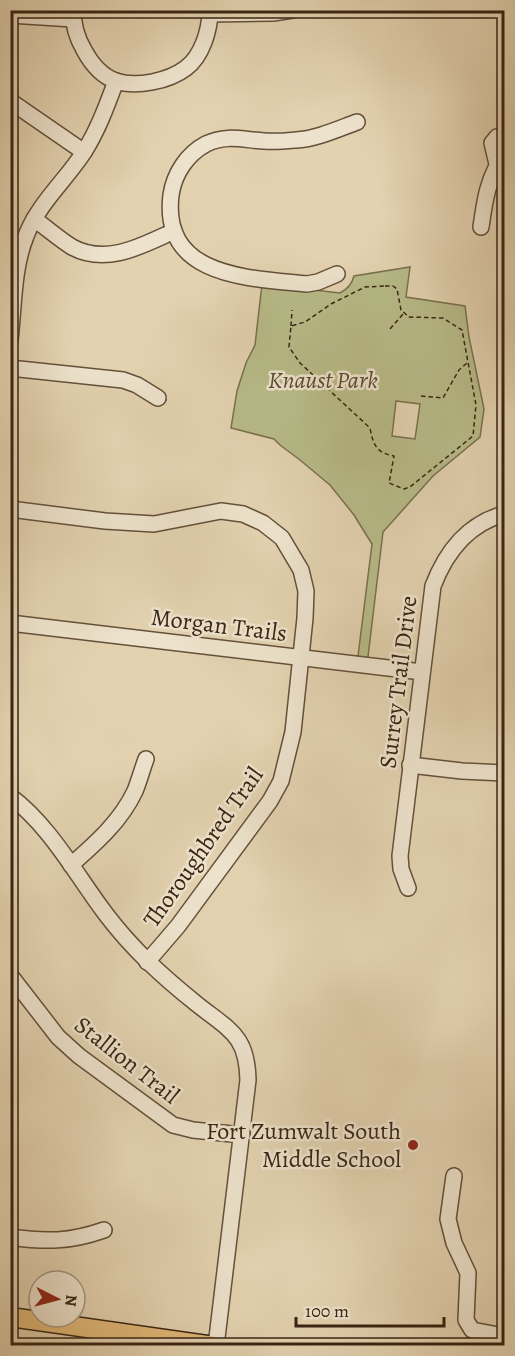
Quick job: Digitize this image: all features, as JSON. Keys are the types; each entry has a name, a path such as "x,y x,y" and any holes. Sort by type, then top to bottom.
{"main road":[{"path":"10,1317 215,1346"}],"street":[{"path":"10,15 73,15 79,41 91,63 116,81 143,83 166,80 187,67 203,45 210,12 273,13 292,10"},
{"path":"10,340 17,272 26,236 34,219 84,152 102,117 116,81"},
{"path":"10,101 84,152"},
{"path":"338,274 307,284 222,273 194,257 174,231 170,206 172,188 186,161 206,144 232,137 262,141 300,140 357,122"},
{"path":"481,227 485,198 501,161 492,143 497,137 504,136"},
{"path":"34,219 73,247 102,255 128,252 174,231"},
{"path":"10,368 123,380 158,398"},
{"name":"Thoroughbred Trail","path":"10,510 154,524 221,510 243,514 263,523 282,538 301,570 306,591 305,618 293,732 281,781 270,801 178,926 147,962"},
{"name":"Surrey Trail Drive","path":"408,888 399,856 431,596 440,567 451,549 467,533 482,523 504,514"},
{"name":"Morgan Trails","path":"10,623 422,672"},
{"path":"71,865 93,846 120,816 135,790 146,759"},
{"path":"410,765 504,773"},
{"path":"10,796 25,807 71,865 104,912 147,962 229,1029 241,1042 248,1059 242,1135 215,1346"},
{"name":"Stallion Trail","path":"10,975 58,1037 173,1125 194,1130 242,1135"},
{"path":"454,1176 448,1219 454,1243 468,1273 466,1320 472,1330 504,1336"},
{"path":"10,1237 42,1242 81,1238 104,1230"}],"path":[{"path":"291,326 305,322 331,304 365,287 393,286 397,289 399,304 404,314 410,317 443,318 462,330 476,405 473,436 410,487 404,489 389,483 393,456 380,452 373,443 370,428 300,363 289,346 292,310"},
{"path":"390,329 404,314"},
{"path":"421,396 443,398 459,370 467,362"}],"green space":[{"name":"Knaust Park","path":"410,267 406,297 465,306 484,409 480,437 433,476 383,532 367,665 357,664 372,544 354,515 330,485 300,460 274,439 231,428 237,391 246,363 255,345 262,284 340,293 349,286 354,276","holes":["396,401 420,404 415,439 392,436"]}],"place":[{"name":"Fort Zumwalt South Middle School","path":"413,1145"}]}
